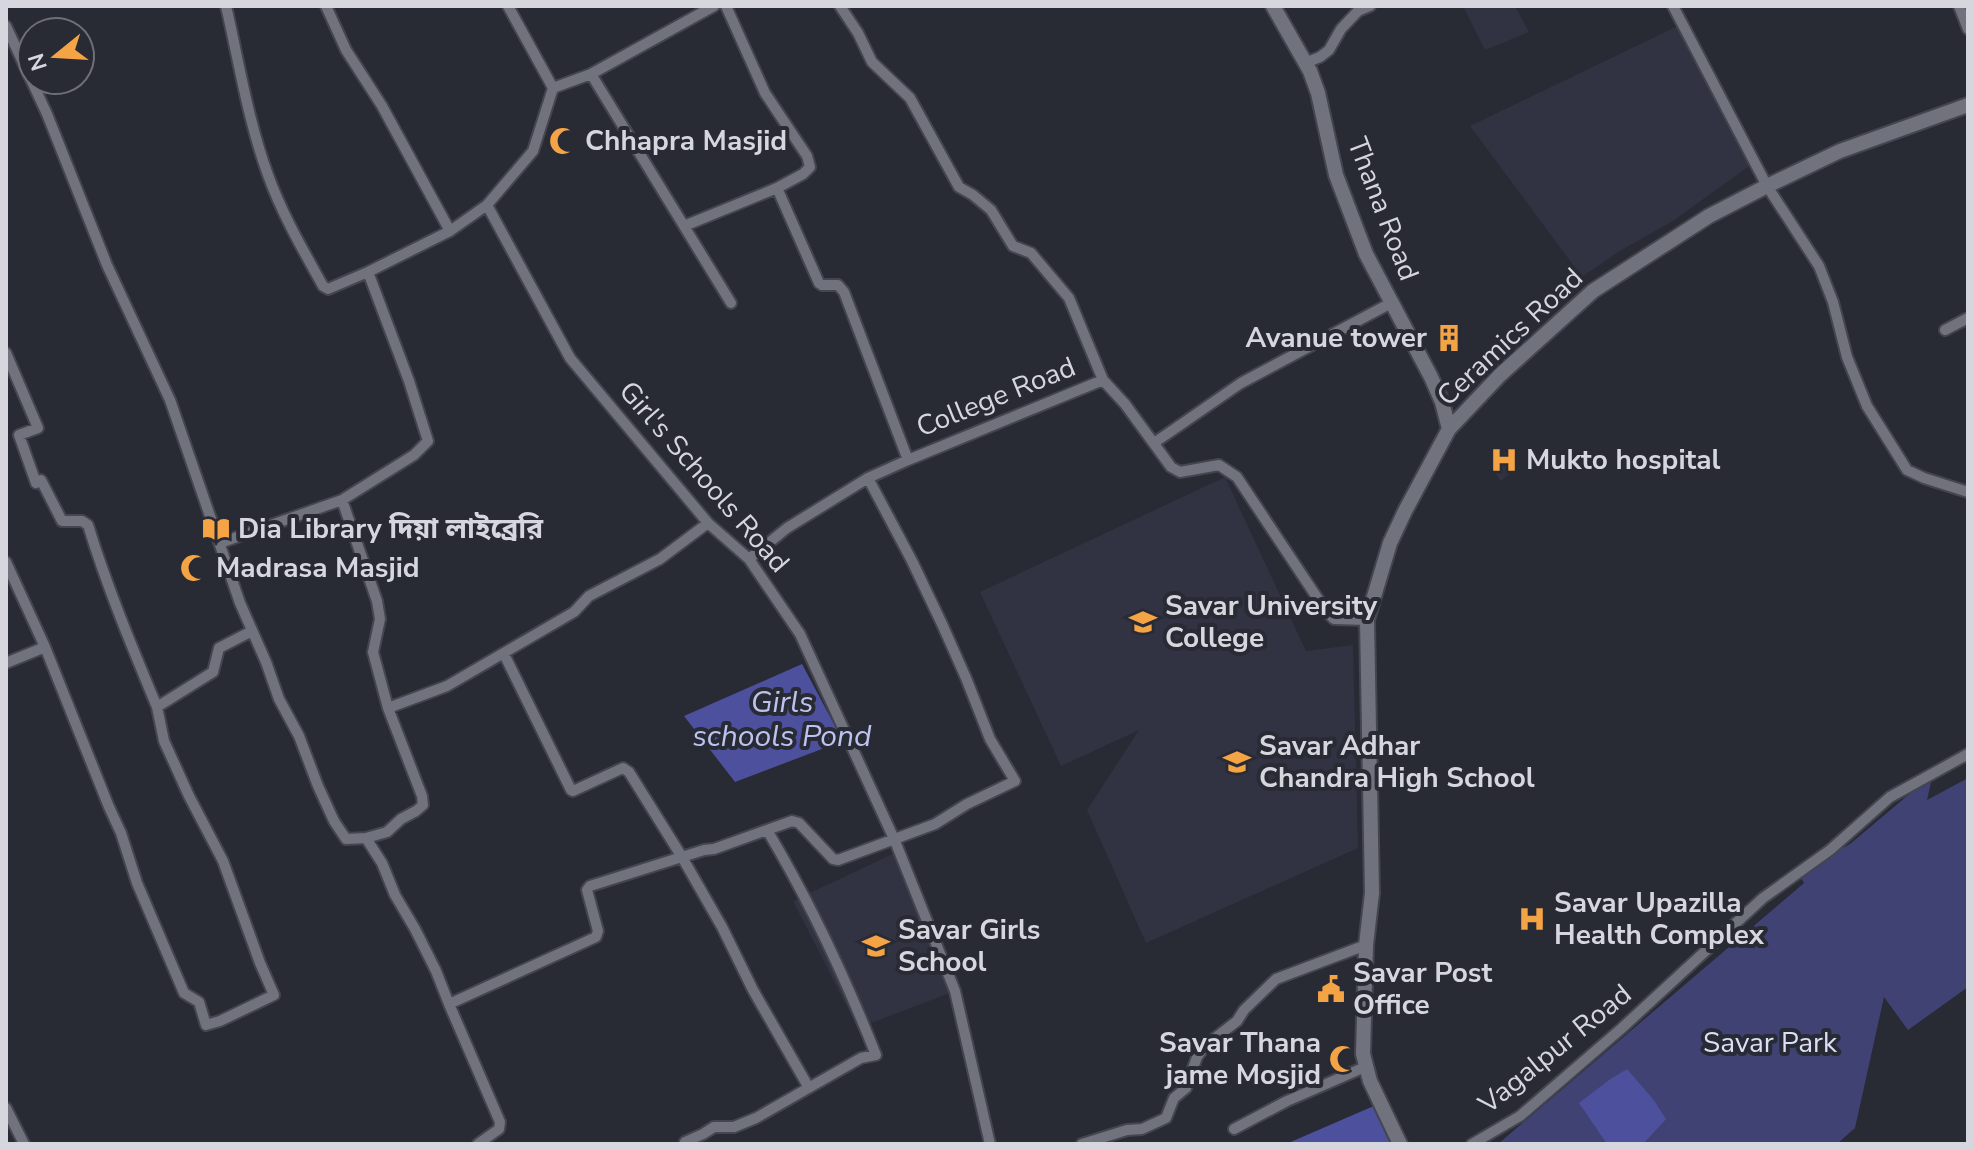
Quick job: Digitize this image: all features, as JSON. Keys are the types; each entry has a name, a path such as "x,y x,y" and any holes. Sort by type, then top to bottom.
{"street":[{"path":"226,6 247,103 267,174 295,235 323,286 328,289 450,231 487,205 533,151 553,88 508,6"},
{"path":"326,6 346,50 382,106 450,231"},
{"path":"553,88 591,74 714,6"},
{"path":"684,226 777,188 810,167 807,156 765,93 726,6"},
{"path":"840,6 872,62 910,98 959,187 991,210 1013,246 1031,253 1069,298 1103,380"},
{"name":"Thana Road","path":"1273,6 1318,93 1336,175 1366,254 1431,377 1449,429"},
{"path":"1305,63 1329,50 1341,29 1358,11 1370,6"},
{"path":"1673,6 1767,186 1819,266 1833,302 1847,357 1867,406 1907,470 1968,492"},
{"path":"1959,6 1968,29"},
{"path":"6,26 47,114 107,265 170,400 240,603 279,699 299,736 334,821 346,839 387,832 423,805 388,708 373,652 380,619 377,601 342,500"},
{"path":"591,74 731,303"},
{"name":"Ceramics Road","path":"1400,1144 1370,1081 1363,1054 1366,945 1372,893 1367,620 1390,543 1449,429 1500,375 1593,291 1709,216 1840,151 1968,105"},
{"name":"College Road","path":"777,188 819,283 838,285 844,292 908,460 1103,380 1125,404 1171,467 1180,472 1219,465 1237,477 1334,619 1367,620"},
{"name":"Girl's Schools Road","path":"487,205 570,358 708,523 749,559 800,634 895,841 955,991 990,1144"},
{"path":"220,543 342,500 414,455 428,441 368,272"},
{"path":"1154,443 1241,383 1391,303"},
{"path":"1945,330 1968,318"},
{"path":"6,353 38,428 19,435 36,483 41,480 62,521 82,521 88,525 157,707 164,741 223,861 274,995 206,1025 199,1002 184,993 137,883 121,833 45,647 6,562"},
{"path":"749,559 787,528 868,478 908,460"},
{"path":"449,1004 596,937 598,931 587,890 590,886 714,849 792,821 799,823 833,859 838,860 935,824 967,804 1015,781 990,739 936,612 868,478"},
{"path":"388,708 447,686 504,654 574,612 589,596 660,559 708,523"},
{"path":"157,707 213,672 219,648 252,631"},
{"path":"6,663 45,647"},
{"path":"504,654 571,790 623,768 626,770 682,857 809,1088"},
{"name":"Vagalpur Road","path":"1472,1144 1520,1116 1622,1028 1763,898 1830,850 1890,797 1968,754"},
{"path":"684,1143 714,1127 734,1127 756,1118 861,1058 876,1055 826,938 767,830"},
{"path":"366,838 382,863 395,895 436,971 500,1122 499,1129 478,1144"},
{"path":"1082,1144 1127,1130 1142,1129 1166,1118 1174,1098 1186,1088 1197,1057 1205,1046 1237,1021 1276,979 1366,945"},
{"path":"1234,1129 1287,1101 1365,1067"},
{"path":"6,1108 24,1144"}],"shaded area":[{"path":"1463,6 1515,6 1529,32 1485,50"},
{"path":"1686,22 1752,164 1673,221 1618,252 1582,277 1470,126"},
{"name":"Mukto hospital","path":"1505,452 1516,468 1501,481 1491,467"},
{"path":"1225,477 1306,651 1353,645 1358,848 1146,943 1087,810 1139,730 1061,766 980,592"},
{"name":"Savar Girls School","path":"899,851 955,991 858,1028 793,901"}],"green space":[{"name":"Savar Park","path":"1933,774 1927,800 1968,778 1968,987 1908,1030 1884,997 1855,1128 1837,1144 1498,1144 1804,883 1798,873 1850,844"}],"water":[{"name":"Girls schools Pond","path":"802,664 843,741 735,782 684,716"},
{"path":"1627,1069 1666,1119 1643,1144 1607,1144 1579,1103"},
{"path":"1376,1105 1392,1144 1286,1144"}],"place":[{"name":"Chhapra Masjid","path":"563,141"},
{"name":"Avanue tower","path":"1449,338"},
{"name":"Mukto hospital","path":"1504,460"},
{"name":"Dia Library দিয়া লাইব্রেরি","path":"216,529"},
{"name":"Madrasa Masjid","path":"194,568"},
{"name":"Savar University College","path":"1143,622"},
{"name":"Savar Adhar Chandra High School","path":"1237,762"},
{"name":"Savar Upazilla Health Complex","path":"1532,919"},
{"name":"Savar Girls School","path":"876,946"},
{"name":"Savar Post Office","path":"1331,989"},
{"name":"Savar Thana jame Mosjid","path":"1343,1059"}]}
